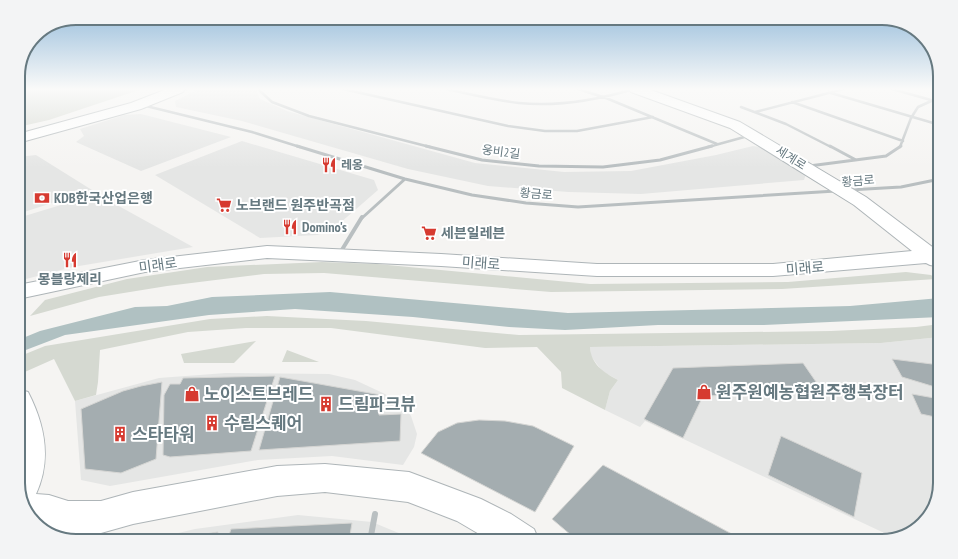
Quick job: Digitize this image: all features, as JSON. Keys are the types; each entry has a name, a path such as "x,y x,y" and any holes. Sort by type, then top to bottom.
{"street":[{"path":"25,132 88,115"},
{"path":"25,137 105,115"},
{"path":"85,121 109,115"},
{"name":"황금로","path":"183,115 252,132 405,179 472,195 526,203 578,207 626,205 844,191 901,186 933,180"},
{"name":"웅비2길","path":"307,115 482,160 547,166 603,167 660,160 752,135"},
{"path":"459,115 508,126 545,131 577,131 653,117"},
{"path":"648,115 717,144"},
{"name":"세계로","path":"710,115 735,125 860,201 933,255"},
{"path":"763,115 804,132 857,160"},
{"path":"829,115 903,141"},
{"path":"909,115 933,123"},
{"path":"804,166 886,156 901,146 912,116"},
{"path":"339,255 363,216 405,179"},
{"name":"미래로","path":"25,291 42,286 145,266 267,252 597,270 773,270 933,258"},
{"path":"25,424 29,448 28,470 43,513 101,517 133,508 277,481 325,478 409,487 469,510 511,534"},
{"path":"371,534 374,514"}],"shaded area":[{"path":"25,115 64,115 25,125"},
{"path":"124,115 145,115 231,137 141,171 76,142 84,136 80,129"},
{"path":"214,115 302,115 475,163 564,172 631,171 716,155 753,146 765,148 806,174 804,180 641,194 569,192 488,186 408,169 242,121"},
{"path":"242,141 374,180 378,190 332,230 317,235 260,238 155,175"},
{"path":"36,155 92,190 25,212 25,156"},
{"path":"97,194 193,247 73,267 25,279 25,216"},
{"path":"322,262 377,264 590,284 788,282 906,272 931,275 933,279 782,289 551,292 324,273 264,274 167,286 99,297 30,316 45,300 127,279 207,267"},
{"path":"330,292 568,313 850,306 933,299 933,317 764,325 658,325 565,330 509,327 413,317 295,309 209,315 65,335 25,350 25,337 40,331 135,307 167,306 212,297"},
{"path":"267,316 366,321 519,335 831,331 933,325 933,338 881,343 590,347 595,363 607,374 618,380 610,391 605,410 562,388 561,372 537,347 485,348 331,328 246,328 188,332 100,350 96,395 75,401 54,359 25,372 25,354 45,346 210,319"},
{"path":"933,338 933,490 926,509 918,519 908,527 889,534 645,421 640,427 605,410 610,391 618,380 602,371 591,356 590,347 881,343"},
{"path":"256,341 234,363 184,363 181,354"},
{"path":"287,350 319,362 282,362"},
{"path":"226,373 329,374 355,380 385,394 405,408 411,416 417,434 414,447 403,465 332,456 258,460 110,486 81,480 75,401 159,378"},
{"path":"298,515 372,522 401,534 174,534 195,529"}],"building":[{"path":"892,359 933,364 933,386 902,377"},
{"path":"803,363 823,392 703,396 683,438 644,419 673,368"},
{"name":"수림스퀘어","path":"275,376 251,451 170,457 163,455 164,395 170,384 180,384 183,378"},
{"name":"드림파크뷰","path":"280,377 381,395 379,415 401,414 400,441 259,450"},
{"name":"스타타워","path":"162,382 156,459 121,473 85,469 81,409 123,391"},
{"path":"912,394 933,398 933,417 921,414"},
{"path":"479,420 505,421 533,426 574,446 535,512 421,453 438,432 457,423"},
{"path":"781,436 862,473 854,517 768,475"},
{"path":"603,465 732,534 570,534 552,519"},
{"path":"352,523 350,534 229,534 231,529"},
{"path":"218,532 217,534 206,534"}],"place":[{"name":"레옹","path":"329,165"},
{"name":"KDB한국산업은행","path":"42,198"},
{"name":"노브랜드 원주반곡점","path":"224,205"},
{"name":"Domino's","path":"290,227"},
{"name":"세븐일레븐","path":"429,233"},
{"name":"몽블랑제리","path":"70,260"},
{"name":"원주원예농협원주행복장터","path":"704,392"},
{"name":"노이스트브레드","path":"192,394"},
{"name":"드림파크뷰","path":"326,404"},
{"name":"수림스퀘어","path":"212,423"},
{"name":"스타타워","path":"120,434"}]}
